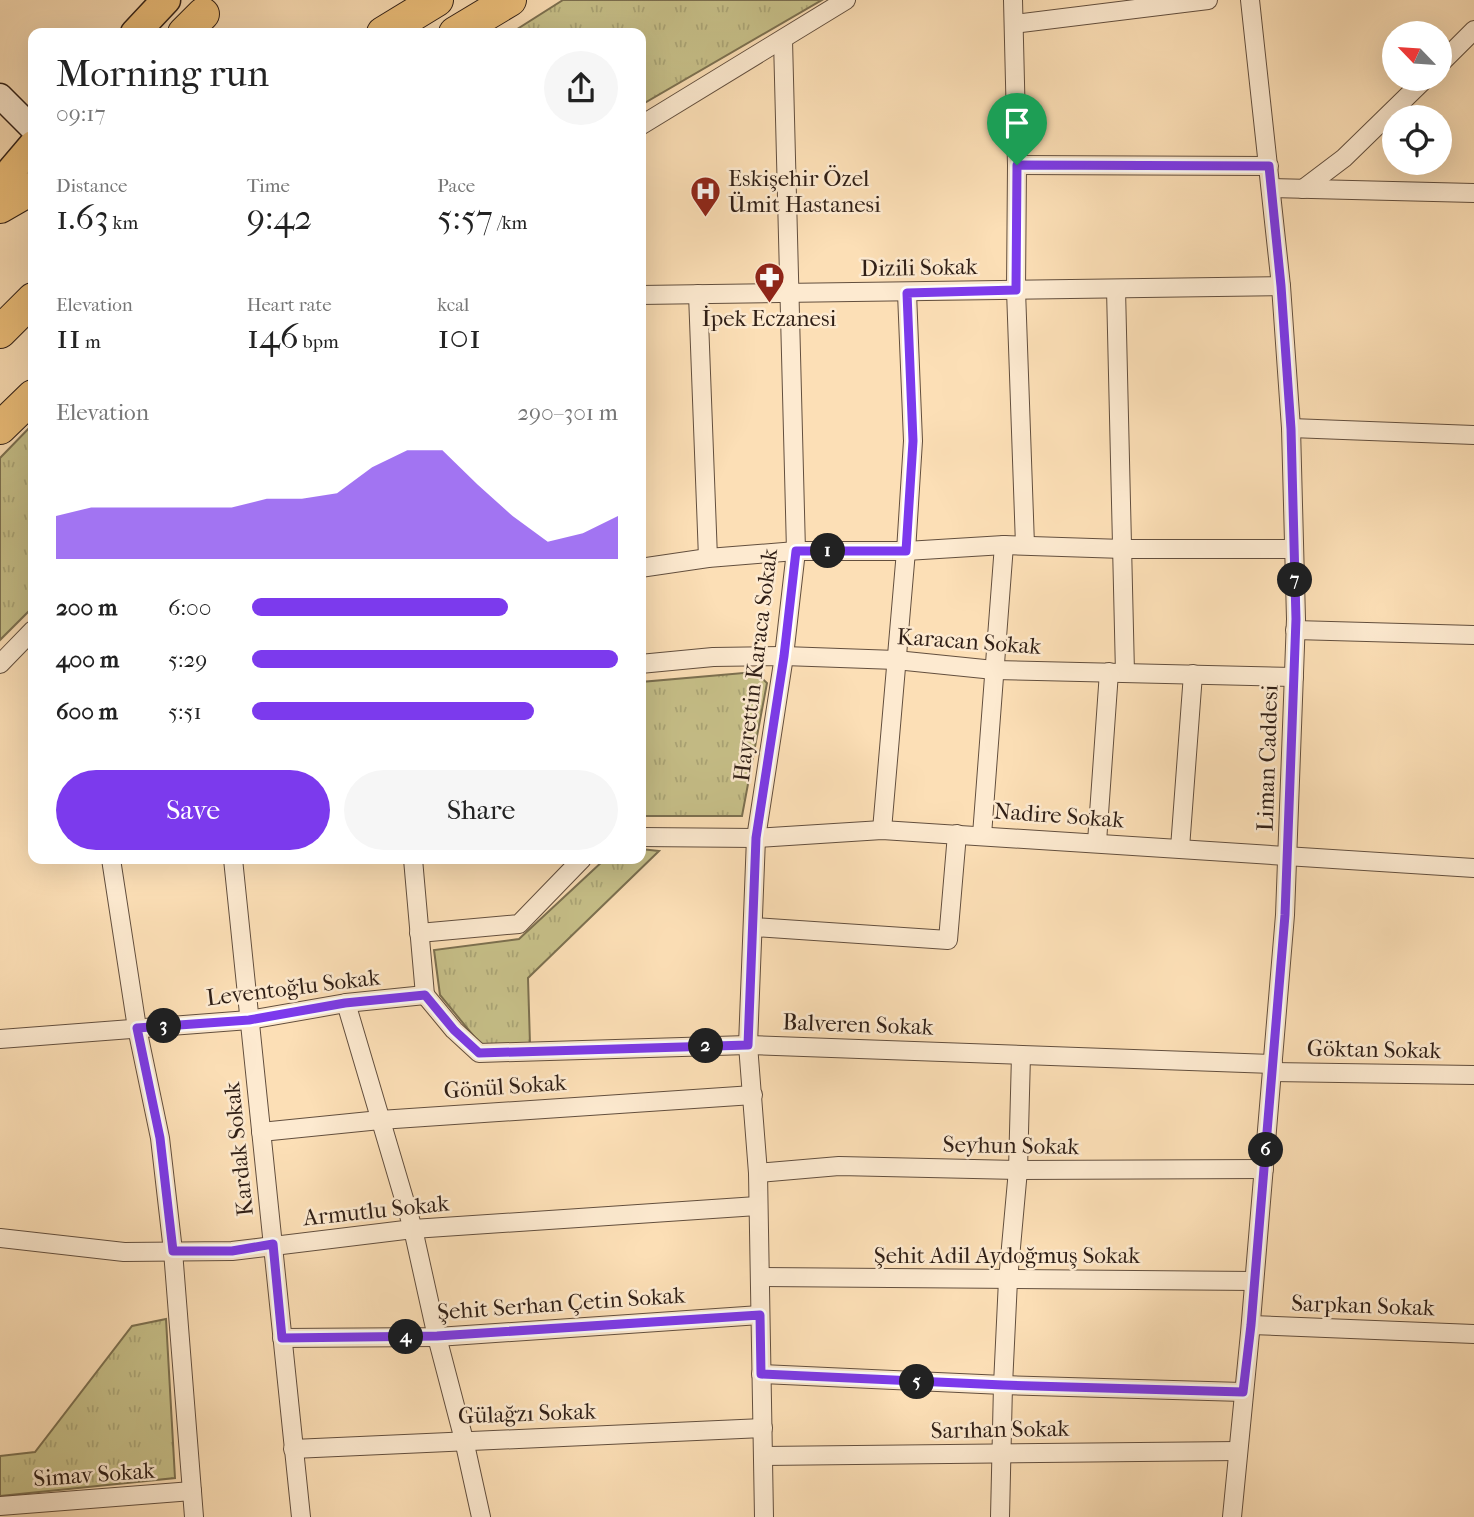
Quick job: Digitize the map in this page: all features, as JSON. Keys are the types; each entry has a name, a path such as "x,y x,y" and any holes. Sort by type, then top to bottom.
{"highway":[{"path":"391,28 437,0"},
{"path":"463,28 510,0"},
{"path":"0,207 28,191"},
{"path":"0,332 28,304"},
{"path":"0,428 28,401"}],"main road":[{"path":"140,28 166,0"},
{"path":"0,184 28,151"}],"street":[{"path":"646,122 846,0"},
{"path":"1013,0 1017,165 1016,290 1024,545"},
{"path":"1014,24 1208,0"},
{"name":"Liman Caddesi","path":"1232,1517 1285,915 1295,629 1291,429 1281,286 1250,0"},
{"path":"1452,52 1474,30"},
{"name":"Hayrettin Karaca Sokak","path":"758,1173 748,1045 756,838 784,656 796,551 783,40"},
{"path":"1303,189 1344,158 1413,91"},
{"path":"0,96 28,124"},
{"path":"1017,165 1269,166"},
{"path":"1271,188 1474,193"},
{"name":"Dizili Sokak","path":"646,295 1281,286"},
{"path":"1097,842 1117,672 1123,549 1116,289"},
{"path":"882,830 913,441 907,293"},
{"path":"698,294 708,558"},
{"path":"1291,429 1474,435"},
{"path":"646,567 708,558 796,551 906,551 1004,545 1123,549 1294,549"},
{"path":"982,835 1004,545"},
{"path":"1295,629 1474,635"},
{"path":"0,664 28,635"},
{"name":"Karacan Sokak","path":"646,663 713,657 784,656 896,660 993,670 1294,677"},
{"path":"1180,848 1193,674"},
{"name":"Nadire Sokak","path":"646,837 756,838 882,830 1474,867"},
{"path":"754,928 948,940 957,834"},
{"path":"112,864 137,1028 160,1138 173,1251 194,1517"},
{"name":"Kardak Sokak","path":"233,864 301,1517"},
{"path":"413,864 425,995"},
{"path":"419,933 519,924 577,864"},
{"name":"Balveren Sokak","path":"425,995 454,1030 479,1053 748,1045 1272,1068"},
{"name":"Leventoğlu Sokak","path":"0,1039 249,1020 345,1003 425,995"},
{"path":"345,1003 413,1229 481,1517"},
{"path":"1000,1517 1003,1385 1008,1280 1018,1170 1021,1055"},
{"name":"Göktan Sokak","path":"1272,1068 1474,1075"},
{"name":"Gönül Sokak","path":"261,1132 380,1120 753,1095"},
{"name":"Seyhun Sokak","path":"758,1173 839,1167 1018,1170 1264,1169"},
{"path":"758,1173 764,1517"},
{"name":"Armutlu Sokak","path":"0,1238 124,1252 232,1251 413,1229 757,1206"},
{"name":"Şehit Adil Aydoğmuş Sokak","path":"760,1278 1254,1281"},
{"name":"Şehit Serhan Çetin Sokak","path":"282,1338 437,1336 760,1315"},
{"name":"Sarpkan Sokak","path":"1251,1325 1474,1334"},
{"path":"761,1374 1243,1392"},
{"name":"Gülağzı Sokak","path":"293,1449 763,1428"},
{"name":"Sarıhan Sokak","path":"763,1456 1237,1451"},
{"name":"Simav Sokak","path":"0,1506 191,1491"}],"green space":[{"path":"563,0 822,0 646,102 646,28 519,28"},
{"path":"28,429 28,612 0,640 0,458"},
{"path":"755,672 767,683 742,816 646,816 646,682"},
{"path":"646,850 659,851 646,864"},
{"path":"600,864 646,864 528,978 530,1044 481,1045 440,995 434,950 519,939"},
{"path":"166,1319 175,1478 0,1496 0,1456 35,1452 132,1326"}],"place":[{"name":"Eskişehir Özel Ümit Hastanesi","path":"705,218"},
{"name":"İpek Eczanesi","path":"769,304"}],"route":[{"path":"1017,165 1269,166 1291,429 1296,619 1285,915 1243,1392 761,1374 760,1315 437,1336 282,1338 273,1244 232,1251 173,1251 160,1138 137,1028 249,1020 345,1003 425,995 454,1030 479,1053 748,1045 756,838 784,656 796,551 906,551 913,441 907,293 1016,290 1017,165"}]}
